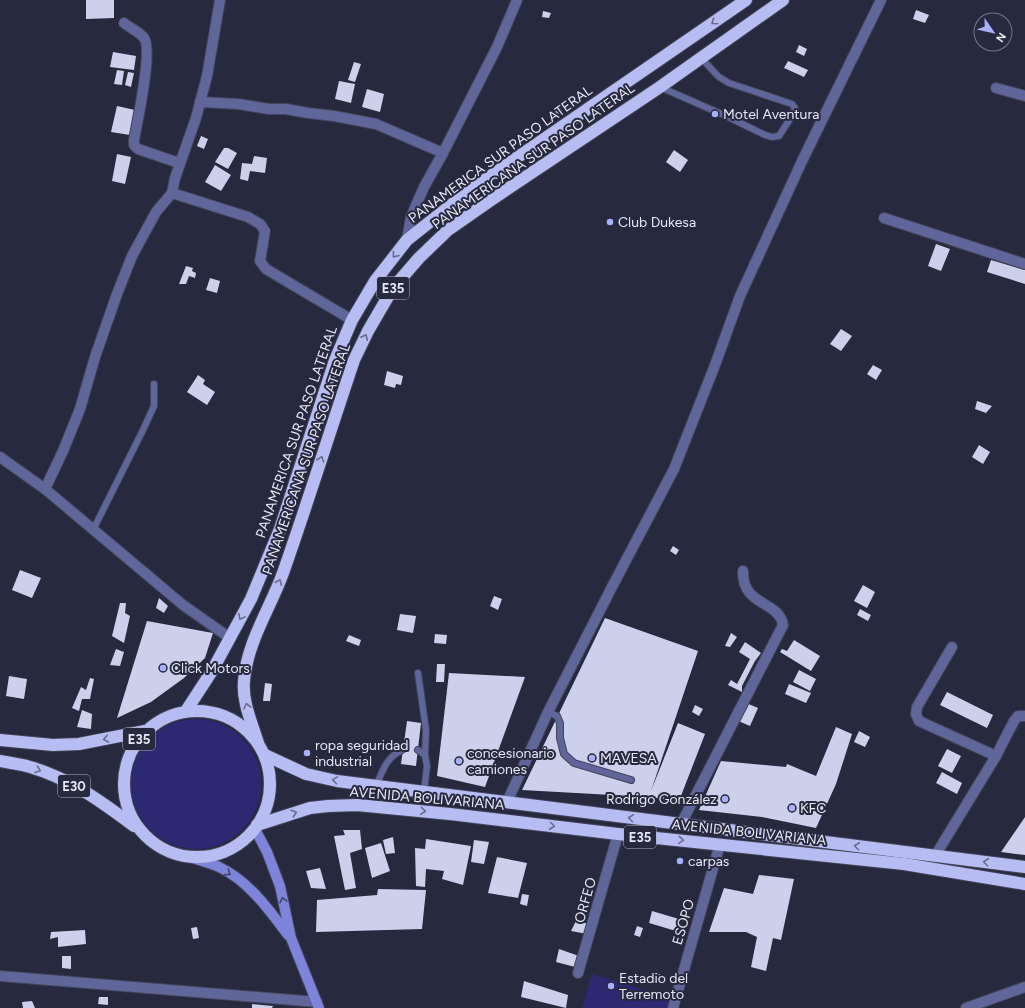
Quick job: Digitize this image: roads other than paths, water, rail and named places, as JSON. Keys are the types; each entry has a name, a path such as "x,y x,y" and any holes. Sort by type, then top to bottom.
{"highway":[{"name":"PANAMERICA SUR PASO LATERAL","path":"186,711 212,671 251,599 280,529 335,360 352,320 375,281 407,240 470,190 746,0"},
{"name":"PANAMERICANA SUR PASO LATERAL","path":"258,743 246,703 244,683 246,662 282,575 354,360 368,331 394,288 419,258 448,230 660,87 783,0"},
{"name":"E35","path":"207,710 227,716 245,727 258,743 264,754 270,774 270,794 264,812 256,827 242,841 227,850 210,856 193,858 177,855 163,849 150,841 139,830 128,811 123,790 124,769 132,749 145,731 157,722 171,714 186,711 207,710"},
{"path":"0,740 53,745 78,744 145,731"},
{"name":"AVENIDA BOLIVARIANA","path":"264,754 292,768 319,778 1025,867"},
{"name":"E30","path":"0,761 30,767 56,777 100,801 139,830"},
{"name":"AVENIDA BOLIVARIANA","path":"256,827 310,808 357,805 904,864 1025,884"}],"main road":[{"path":"256,827 280,886 291,938 318,1005"},
{"path":"193,858 220,868 248,887 262,901 291,938"}],"street":[{"path":"44,489 63,450 80,409 95,357 130,262 156,212 172,193 200,102 210,60 220,0"},
{"path":"407,240 411,217 424,187 444,153 497,47 517,0"},
{"path":"507,802 548,712 674,469 715,365 740,296 803,159 882,0"},
{"path":"124,23 144,38 147,55 142,99 134,145 138,149 180,163"},
{"path":"996,88 1025,96"},
{"path":"200,102 286,109 376,124 444,153"},
{"path":"172,193 248,217 260,224 266,231 260,261 266,269 352,320"},
{"path":"884,218 1025,264"},
{"path":"0,458 44,489 183,605 230,638"},
{"path":"681,824 783,626 782,620 777,613 750,594 743,579 743,571"},
{"path":"952,647 917,707 916,714 919,721 996,756"},
{"path":"935,856 996,756 1014,721 1018,716 1025,716"},
{"name":"ORFEO","path":"578,973 618,834"},
{"name":"ESOPO","path":"673,1008 720,844"},
{"path":"0,976 318,1005"},
{"path":"966,1008 1025,988"}],"lane":[{"path":"660,87 764,135 772,137 779,136 792,116 795,108 792,104 729,83 719,77 701,58"},
{"path":"93,530 154,406 154,384"},
{"path":"418,673 426,730 425,755 427,766 424,792"},
{"path":"548,712 557,716 560,723 560,738 564,754 574,763 631,780"},
{"path":"376,786 388,761 394,754 402,750"},
{"path":"418,750 425,755"}],"place":[{"name":"Motel Aventura","path":"715,114"},
{"name":"Club Dukesa","path":"610,222"},
{"name":"Click Motors","path":"163,668"},
{"name":"ropa seguridad industrial","path":"307,753"},
{"name":"MAVESA","path":"592,758"},
{"name":"concesionario camiones","path":"459,761"},
{"name":"Rodrigo González","path":"725,799"},
{"name":"KFC","path":"792,808"},
{"name":"carpas","path":"680,861"},
{"name":"Estadio del Terremoto","path":"611,986"}]}
